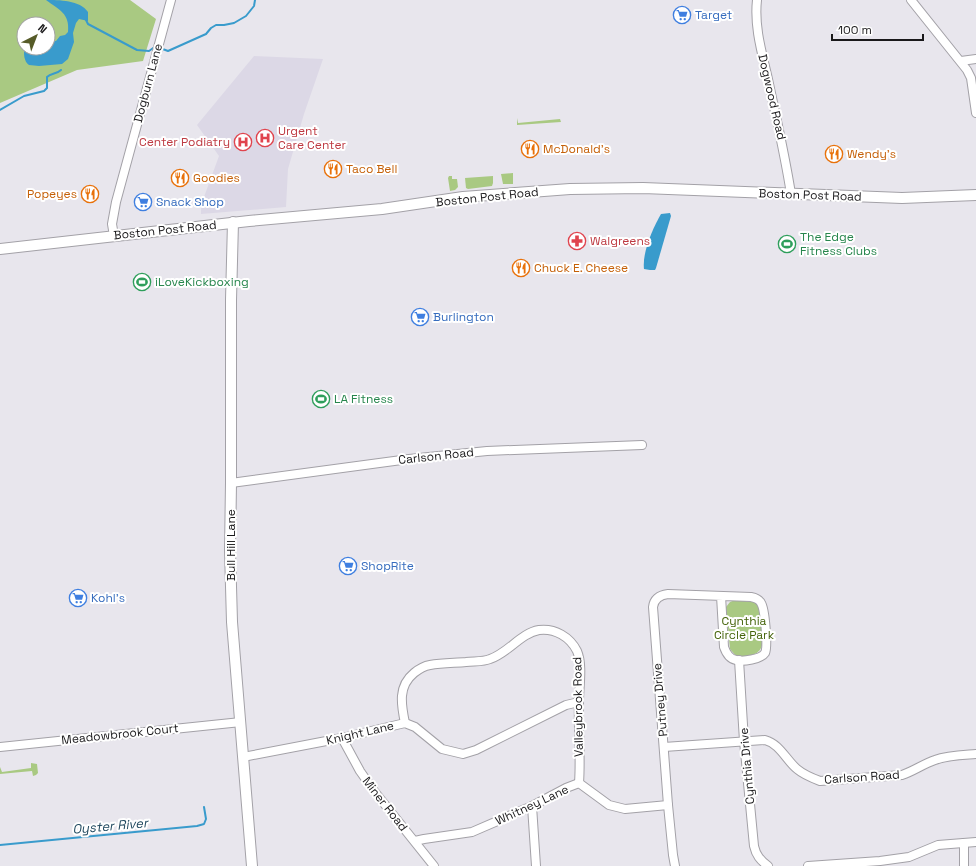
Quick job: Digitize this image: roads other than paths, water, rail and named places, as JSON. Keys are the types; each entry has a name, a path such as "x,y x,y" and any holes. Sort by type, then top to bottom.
{"main road":[{"name":"Boston Post Road","path":"0,249 233,222 382,209 463,197 570,189 643,188 902,198 976,194"},
{"name":"Bull Hill Lane","path":"233,222 231,300 232,483 230,551 232,622 252,866"}],"street":[{"name":"Dogburn Lane","path":"114,236 112,224 116,202 171,0"},
{"name":"Dogwood Road","path":"757,0 757,20 760,41 784,148 792,194"},
{"path":"911,0 960,61 971,78 976,113"},
{"path":"960,61 976,59"},
{"name":"Carlson Road","path":"232,483 409,459 487,451 642,445"},
{"name":"Putney Drive","path":"675,866 668,805 653,607 658,598 668,594 721,596"},
{"path":"721,596 755,597 763,606 766,651 757,658 739,660 730,657 725,649 721,596"},
{"name":"Valleybrook Road","path":"405,723 401,707 402,693 405,683 416,671 430,665 491,659 526,636 539,630 556,632 564,635 573,644 580,661 579,783"},
{"name":"Cynthia Drive","path":"739,660 744,742 754,846 759,859 768,866"},
{"name":"Knight Lane","path":"243,757 342,738 405,723 415,727 442,748 463,754 476,750 566,705 579,702"},
{"name":"Meadowbrook Court","path":"0,747 241,722"},
{"name":"Miner Road","path":"342,738 360,771 374,791 434,866"},
{"name":"Carlson Road","path":"664,747 765,740 778,747 797,769 811,778 820,781 902,775 914,771 933,760 945,757 976,754"},
{"name":"Whitney Lane","path":"415,841 472,832 532,806 566,788 579,783 609,805 626,809 668,805"},
{"path":"532,806 536,866"},
{"path":"808,866 880,864 909,857 938,845 976,842"},
{"path":"964,843 964,866"}],"water":[{"path":"46,0 75,3 80,5 88,12 88,21 79,19 76,23 73,33 74,42 68,59 62,64 39,66 27,64 24,56 56,56 56,41 60,36 65,35 68,32 67,20 63,13"},
{"path":"670,213 671,216 656,268 655,270 644,269 646,248 655,226 661,214"}],"waterway":[{"path":"160,48 168,51 206,34 216,25 234,23 246,16 254,6 255,0"},
{"path":"86,20 88,24 137,50 149,51 156,46"},
{"path":"0,110 24,96 44,91 47,88 47,77 61,70"},
{"name":"Oyster River","path":"0,845 197,826 204,824 206,819 204,807"}],"place":[{"name":"Target","path":"682,15"},
{"name":"Urgent Care Center","path":"265,138"},
{"name":"Center Podiatry","path":"243,142"},
{"name":"McDonald's","path":"530,149"},
{"name":"Wendy's","path":"834,154"},
{"name":"Taco Bell","path":"333,169"},
{"name":"Goodies","path":"180,178"},
{"name":"Popeyes","path":"90,194"},
{"name":"Snack Shop","path":"143,202"},
{"name":"Walgreens","path":"577,241"},
{"name":"The Edge Fitness Clubs","path":"787,244"},
{"name":"Chuck E. Cheese","path":"521,268"},
{"name":"iLoveKickboxing","path":"142,282"},
{"name":"Burlington","path":"420,317"},
{"name":"LA Fitness","path":"321,399"},
{"name":"ShopRite","path":"348,566"},
{"name":"Kohl's","path":"78,598"}],"park label":[{"name":"Cynthia Circle Park","path":"744,628"}]}
